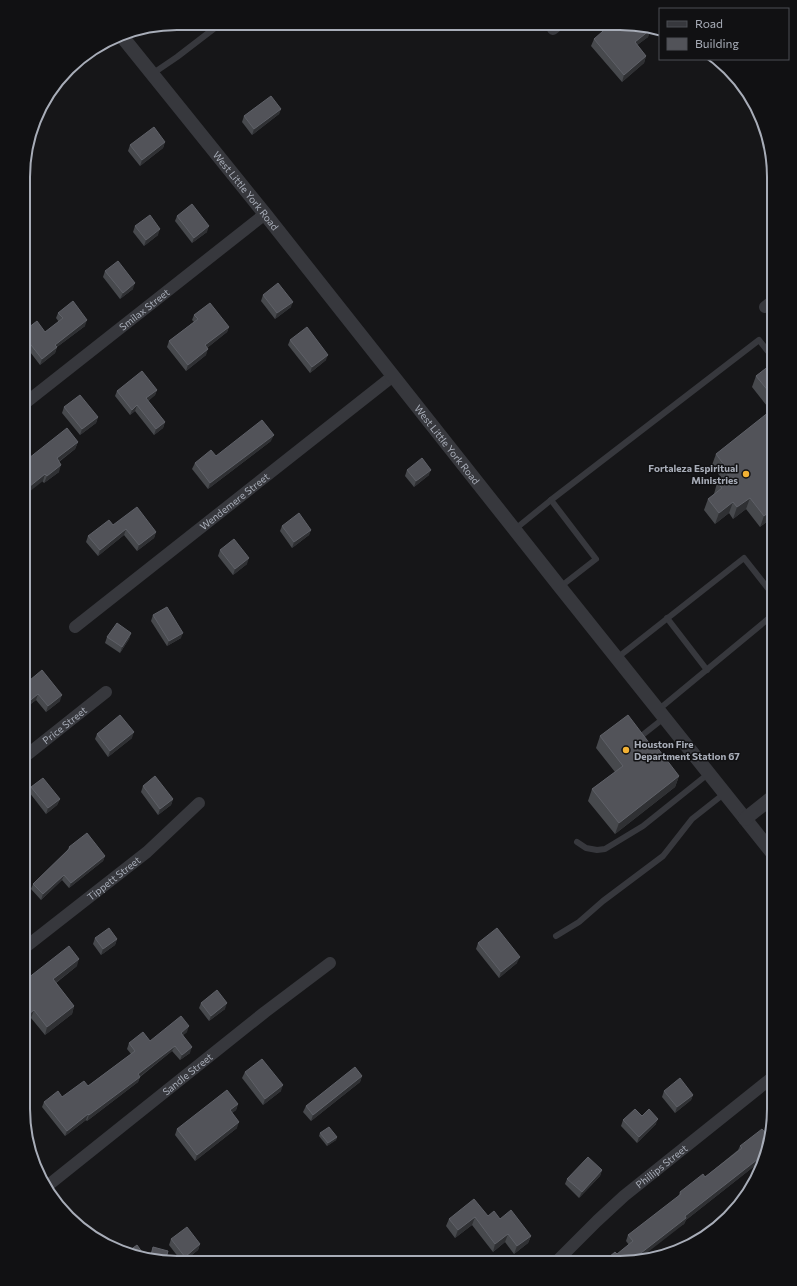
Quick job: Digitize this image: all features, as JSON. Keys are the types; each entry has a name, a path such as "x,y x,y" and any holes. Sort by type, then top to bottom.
{"street":[{"name":"West Little York Road","path":"125,40 265,214 514,530 767,846"},
{"name":"Smilax Street","path":"30,399 265,214"},
{"name":"Wendemere Street","path":"75,626 393,376"},
{"name":"Price Street","path":"30,753 106,692"},
{"path":"745,819 767,802"},
{"name":"Tippett Street","path":"30,944 147,852 199,803"},
{"name":"Sandle Street","path":"51,1183 265,1012 330,963"},
{"name":"Phillips Street","path":"562,1256 597,1220 624,1196 767,1082"}],"lane":[{"path":"152,74 212,30"},
{"path":"514,530 759,340 767,350"},
{"path":"551,500 596,559 560,587"},
{"path":"617,658 744,558 767,587"},
{"path":"667,618 707,670"},
{"path":"640,737 661,714 707,670 767,620"},
{"path":"577,842 586,848 597,850 605,849 643,826 708,774"},
{"path":"556,936 579,922 603,901 663,856 692,819 724,793"}],"building":[{"path":"604,30 629,30 647,33 635,42 646,56 624,75 594,39"},
{"path":"271,96 281,109 254,129 244,116"},
{"path":"154,127 165,142 142,160 130,145"},
{"path":"192,204 209,226 194,238 177,216"},
{"path":"150,215 160,229 146,240 135,226"},
{"path":"118,261 135,283 123,293 105,271"},
{"path":"278,283 293,302 277,313 263,295"},
{"path":"73,301 87,320 55,345 57,347 42,359 30,344 30,326 37,321 45,332 63,318 58,313"},
{"path":"210,303 229,327 205,345 208,349 188,365 169,341 198,319 194,315"},
{"path":"307,327 328,355 312,367 290,340"},
{"path":"767,367 767,389 756,376"},
{"path":"142,371 157,390 146,398 165,422 156,429 137,405 132,410 117,391"},
{"path":"80,395 98,417 82,429 64,407"},
{"name":"Fortaleza Espiritual Ministries","path":"767,414 767,514 764,516 750,498 737,507 733,502 719,513 708,499 722,488 717,483 730,473 716,454"},
{"path":"262,420 274,435 210,483 195,463 211,450 216,456"},
{"path":"67,428 78,442 57,458 61,465 47,476 45,474 30,486 30,457"},
{"path":"422,458 431,470 416,481 407,470"},
{"path":"137,507 156,532 139,545 126,529 100,550 88,536 109,520 113,525"},
{"path":"299,513 311,530 294,542 282,526"},
{"path":"234,539 249,558 235,569 220,550"},
{"path":"167,607 183,633 169,641 153,615"},
{"path":"117,623 131,633 122,647 107,637"},
{"path":"42,670 62,695 48,706 38,694 30,701 30,680"},
{"path":"120,715 134,732 110,751 97,734"},
{"path":"628,715 650,744 653,742 679,776 619,823 592,789 623,766 600,736"},
{"path":"155,776 173,799 160,809 143,786"},
{"path":"43,778 60,799 48,808 31,787"},
{"path":"87,833 105,856 71,883 64,875 43,894 33,884 70,848 69,847"},
{"path":"109,928 117,939 103,949 95,938"},
{"path":"497,928 520,957 501,972 478,943"},
{"path":"69,946 79,959 53,979 74,1006 47,1027 34,1010 30,1013 30,977"},
{"path":"217,990 227,1003 211,1016 201,1003"},
{"path":"181,1016 189,1026 181,1033 192,1047 182,1055 175,1046 138,1074 140,1077 67,1131 44,1102 58,1091 62,1097 84,1081 88,1086 135,1051 129,1043 143,1032 150,1041"},
{"path":"262,1059 283,1085 265,1099 245,1072"},
{"path":"355,1067 362,1076 313,1115 306,1106"},
{"path":"680,1078 693,1095 677,1107 664,1091"},
{"path":"227,1090 238,1104 230,1110 239,1122 197,1155 177,1129"},
{"path":"635,1109 642,1116 649,1109 658,1119 639,1137 623,1120"},
{"path":"329,1127 337,1137 328,1143 320,1133"},
{"path":"762,1129 765,1132 758,1159 685,1216 686,1218 638,1255 610,1256 615,1252 617,1254 633,1241 628,1235 681,1194 680,1192 703,1174 705,1177 742,1148 740,1146"},
{"path":"588,1157 602,1170 582,1192 567,1179"},
{"path":"474,1199 488,1216 494,1211 500,1219 511,1210 531,1236 517,1246 508,1234 495,1244 475,1217 458,1230 449,1219"},
{"path":"187,1227 200,1244 184,1256 171,1239"},
{"path":"137,1245 142,1252 139,1251 132,1249"},
{"path":"153,1247 168,1251 167,1256 151,1254"}],"place":[{"name":"Fortaleza Espiritual Ministries","path":"746,474"},
{"name":"Houston Fire Department Station 67","path":"626,750"}]}
